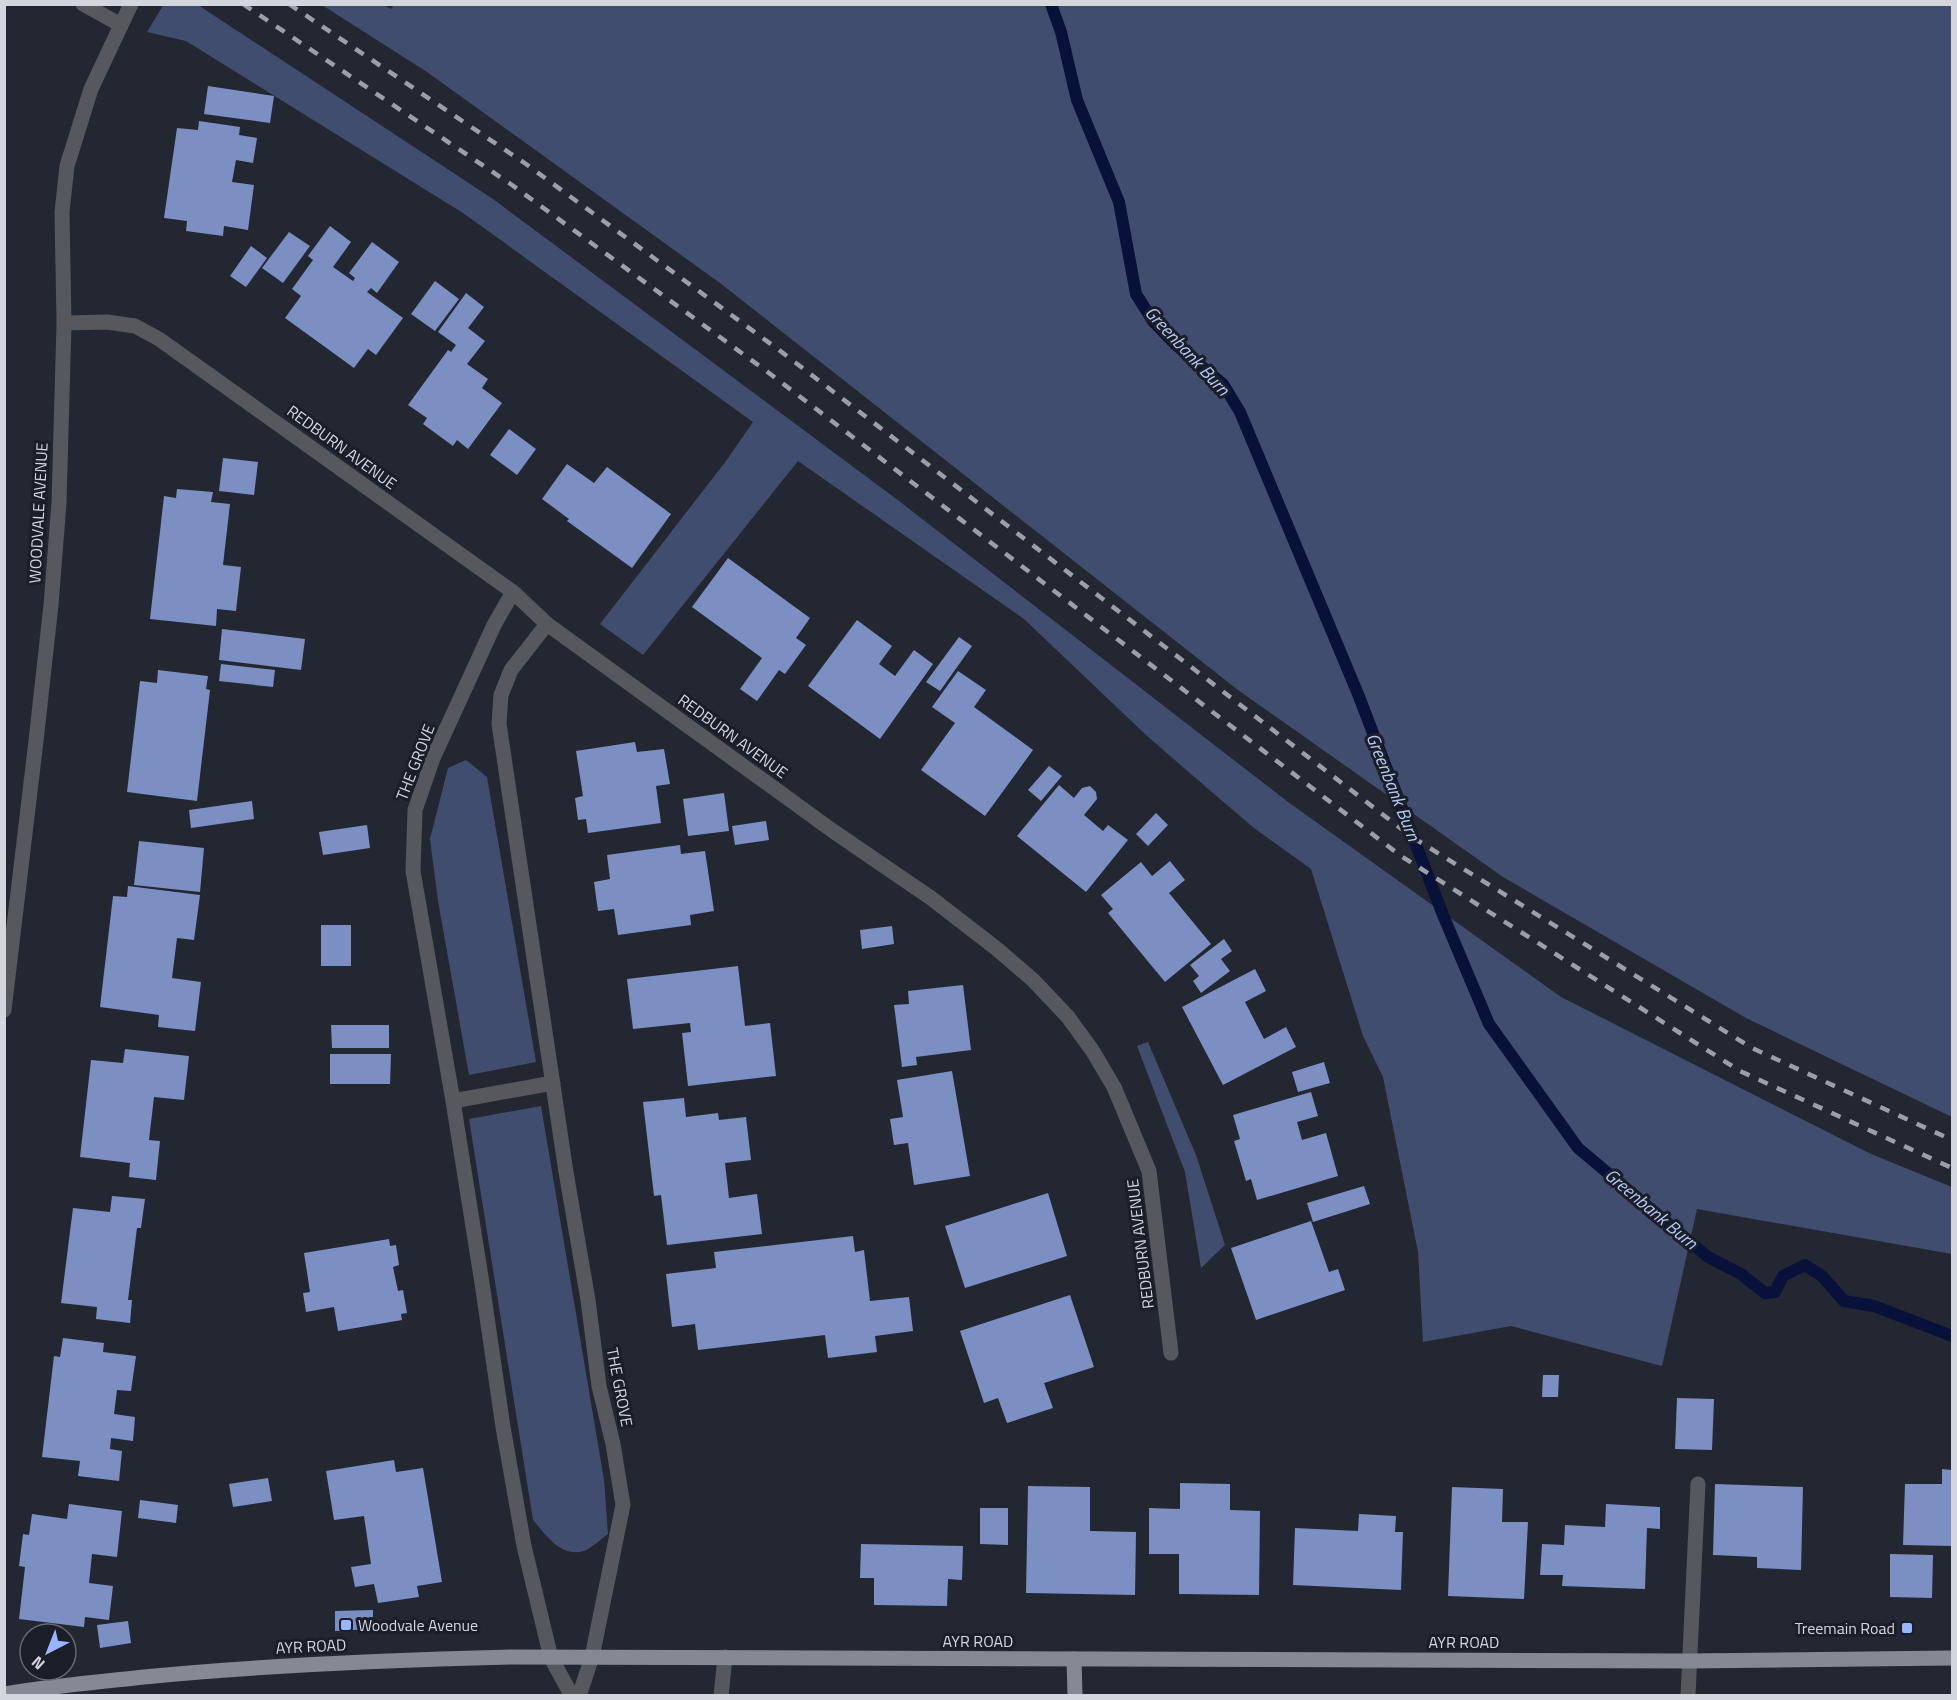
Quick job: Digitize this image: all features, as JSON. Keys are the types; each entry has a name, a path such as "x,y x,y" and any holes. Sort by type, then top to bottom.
{"main road":[{"name":"AYR ROAD","path":"4,1694 40,1687 239,1668 402,1660 592,1657 1690,1661 1953,1658"},
{"path":"1074,1659 1076,1695"}],"street":[{"path":"83,4 121,25"},
{"name":"WOODVALE AVENUE","path":"4,1010 51,605 59,503 64,323 62,212 67,166 91,89 131,4"},
{"name":"REDBURN AVENUE","path":"64,323 107,322 135,326 159,339 513,592 547,624 833,831 931,898 1033,980 1068,1017 1092,1050 1114,1087 1149,1171 1171,1353"},
{"name":"THE GROVE","path":"513,592 494,625 433,758 414,810 413,871 453,1101 524,1546 551,1658 572,1695"},
{"name":"THE GROVE","path":"547,624 511,670 501,695 499,724 588,1300 599,1386 613,1443 623,1505 592,1657 579,1695"},
{"path":"453,1101 553,1083"},
{"path":"1688,1695 1698,1484"},
{"path":"721,1695 724,1657"}],"shaded area":[{"path":"164,4 198,5 493,199 899,501 1288,802 1561,997 1871,1154 1952,1187 1952,1254 1697,1209 1662,1366 1511,1326 1423,1342 1418,1252 1383,1077 1363,1036 1311,869 1254,828 1146,735 1024,619 798,461 643,655 600,624 726,461 753,422 463,213 186,41 147,32"},
{"path":"322,5 384,5 391,9 394,5 1952,5 1952,1117 1746,1018 1503,877 1238,690 720,283 427,72"},
{"path":"466,760 487,777 536,1062 469,1075 438,901 430,839 448,768"},
{"path":"1148,1042 1196,1155 1225,1245 1201,1268 1185,1172 1137,1046"},
{"path":"541,1106 604,1480 608,1534 587,1550 576,1552 568,1551 555,1544 533,1520 469,1119"}],"building":[{"path":"208,86 274,96 270,123 204,114"},
{"path":"199,121 240,127 239,135 257,138 253,163 236,160 232,182 254,185 248,230 224,226 223,236 186,231 187,221 164,218 177,128 198,130"},
{"path":"330,226 351,242 333,267 353,281 355,278 349,273 372,242 399,262 377,293 371,288 367,292 403,318 376,355 368,349 354,368 285,318 301,296 292,289 313,260 308,256"},
{"path":"289,232 310,246 283,283 262,268"},
{"path":"251,246 267,258 246,287 230,276"},
{"path":"435,281 459,299 435,331 411,314"},
{"path":"466,293 484,307 468,328 485,341 467,364 488,379 482,388 502,403 468,449 457,440 453,446 423,424 427,418 408,405 448,350 451,352 456,345 438,332"},
{"path":"509,429 536,449 517,475 490,455"},
{"path":"223,458 258,462 254,495 219,491"},
{"path":"567,464 594,483 607,467 671,514 632,568 567,521 569,519 542,499"},
{"path":"177,489 213,492 211,502 230,504 223,565 241,567 236,611 217,609 216,626 150,619 164,496 176,498"},
{"path":"728,558 810,618 796,638 806,645 785,674 779,670 757,701 740,689 762,658 692,607"},
{"path":"857,620 892,646 879,664 895,676 914,650 933,664 880,739 808,686"},
{"path":"222,629 305,639 301,670 219,660"},
{"path":"959,637 972,646 940,691 926,682"},
{"path":"221,664 275,670 273,687 219,681"},
{"path":"158,670 208,676 206,689 210,690 197,801 127,792 140,681 157,683"},
{"path":"958,671 986,690 974,707 1033,750 985,816 921,770 955,723 932,707"},
{"path":"635,742 637,752 664,749 670,784 656,786 661,823 588,833 586,819 578,820 575,798 583,796 576,751"},
{"path":"1049,766 1062,776 1041,801 1028,790"},
{"path":"1059,785 1074,798 1082,788 1090,786 1096,792 1097,799 1084,815 1103,831 1108,825 1128,840 1086,892 1017,836"},
{"path":"724,793 729,831 688,836 683,799"},
{"path":"252,801 254,819 191,828 189,810"},
{"path":"1156,813 1168,825 1148,846 1136,834"},
{"path":"766,821 769,840 735,845 732,826"},
{"path":"367,825 370,848 323,855 319,832"},
{"path":"139,841 204,848 200,892 134,885"},
{"path":"680,845 681,854 705,851 714,911 690,915 691,925 618,935 614,909 598,911 594,882 610,879 607,855"},
{"path":"1170,861 1185,880 1169,893 1211,944 1165,982 1108,913 1113,909 1101,895 1141,862 1152,876"},
{"path":"128,886 200,895 194,940 177,938 172,978 201,982 195,1031 158,1027 159,1015 100,1007 113,896 127,897"},
{"path":"321,925 351,925 351,966 321,966"},
{"path":"892,926 894,944 862,949 860,930"},
{"path":"1224,939 1232,951 1221,959 1230,971 1201,993 1193,981 1199,976 1190,965"},
{"path":"738,966 745,1026 770,1023 776,1076 688,1086 682,1033 691,1032 690,1023 633,1029 627,979"},
{"path":"1255,969 1266,991 1245,1002 1264,1039 1286,1027 1296,1047 1223,1085 1182,1007"},
{"path":"963,985 971,1050 916,1057 917,1065 902,1067 894,1005 909,1004 908,991"},
{"path":"331,1025 389,1025 389,1048 332,1048"},
{"path":"125,1049 189,1056 184,1100 154,1097 149,1140 160,1141 156,1180 129,1177 130,1163 80,1157 91,1060 123,1063"},
{"path":"330,1054 391,1054 390,1084 330,1084"},
{"path":"1324,1062 1330,1083 1298,1092 1292,1072"},
{"path":"952,1071 970,1176 914,1185 908,1143 894,1145 890,1119 903,1117 897,1080"},
{"path":"1311,1092 1318,1116 1297,1122 1302,1140 1326,1133 1338,1176 1257,1200 1251,1179 1246,1181 1234,1141 1240,1139 1233,1115"},
{"path":"684,1098 686,1117 718,1113 719,1120 746,1117 751,1160 725,1163 729,1198 757,1194 762,1234 667,1245 661,1195 654,1196 643,1102"},
{"path":"1364,1186 1370,1204 1313,1222 1307,1203"},
{"path":"1048,1193 1067,1256 965,1288 945,1226"},
{"path":"112,1196 145,1199 141,1228 137,1228 128,1300 132,1300 130,1323 96,1319 97,1307 61,1303 73,1208 110,1212"},
{"path":"1311,1221 1329,1272 1338,1269 1345,1290 1256,1320 1231,1248"},
{"path":"853,1236 855,1252 864,1250 870,1301 909,1297 913,1331 875,1336 877,1352 828,1358 825,1335 698,1350 695,1324 672,1327 666,1274 716,1268 714,1252"},
{"path":"389,1239 390,1246 396,1245 399,1265 393,1267 398,1291 403,1290 407,1313 401,1314 402,1320 338,1331 334,1307 306,1312 303,1293 310,1292 304,1253"},
{"path":"1070,1295 1094,1367 1044,1383 1053,1408 1007,1423 998,1398 984,1403 960,1331"},
{"path":"63,1338 104,1343 103,1352 136,1356 131,1391 117,1390 114,1414 135,1417 133,1441 111,1438 110,1449 122,1451 119,1481 78,1476 80,1461 42,1457 54,1356 60,1357"},
{"path":"1543,1375 1559,1375 1558,1397 1542,1397"},
{"path":"1677,1398 1714,1399 1712,1450 1675,1449"},
{"path":"394,1460 396,1472 423,1468 442,1582 417,1586 419,1597 378,1603 374,1584 355,1587 351,1567 371,1564 364,1516 334,1520 326,1471"},
{"path":"1942,1469 1952,1470 1952,1546 1903,1545 1905,1484 1942,1484"},
{"path":"268,1478 272,1501 233,1507 229,1484"},
{"path":"1180,1483 1230,1484 1230,1510 1260,1511 1259,1595 1179,1594 1179,1554 1149,1554 1149,1508 1180,1509"},
{"path":"1715,1484 1803,1487 1801,1570 1757,1568 1757,1557 1713,1555"},
{"path":"1028,1486 1090,1487 1090,1531 1136,1532 1135,1595 1026,1593"},
{"path":"1452,1487 1503,1489 1502,1522 1528,1522 1524,1599 1448,1596"},
{"path":"140,1500 178,1505 176,1523 138,1518"},
{"path":"69,1504 122,1511 117,1557 92,1554 89,1583 113,1586 109,1620 85,1617 84,1627 78,1626 78,1622 19,1619 25,1567 19,1566 23,1534 29,1535 32,1514 67,1519"},
{"path":"1606,1504 1660,1507 1660,1529 1647,1528 1645,1589 1562,1586 1563,1575 1540,1575 1542,1544 1564,1545 1565,1525 1605,1527"},
{"path":"980,1508 1008,1508 1008,1545 980,1544"},
{"path":"1359,1514 1396,1516 1395,1532 1403,1532 1401,1590 1293,1585 1295,1528 1358,1531"},
{"path":"861,1544 963,1546 962,1580 948,1579 947,1606 874,1605 874,1578 860,1578"},
{"path":"1890,1554 1933,1555 1932,1598 1890,1597"},
{"path":"373,1610 373,1629 335,1631 335,1611"},
{"path":"128,1621 131,1643 100,1648 97,1625"}],"waterway":[{"name":"Greenbank Burn","path":"1051,4 1061,32 1077,100 1119,202 1136,294 1153,321 1176,345 1223,384 1240,412 1358,694 1443,915 1489,1024 1578,1148 1708,1257 1741,1274 1765,1293 1775,1292 1783,1276 1805,1265 1822,1276 1844,1301 1874,1306 1952,1336"}],"railway":[{"path":"243,4 512,185 769,373 1401,856 1740,1071 1952,1168"},
{"path":"289,4 526,164 783,353 1412,837 1752,1048 1952,1140"}],"place":[{"name":"Woodvale Avenue","path":"346,1625"},
{"name":"Treemain Road","path":"1907,1628"}]}
